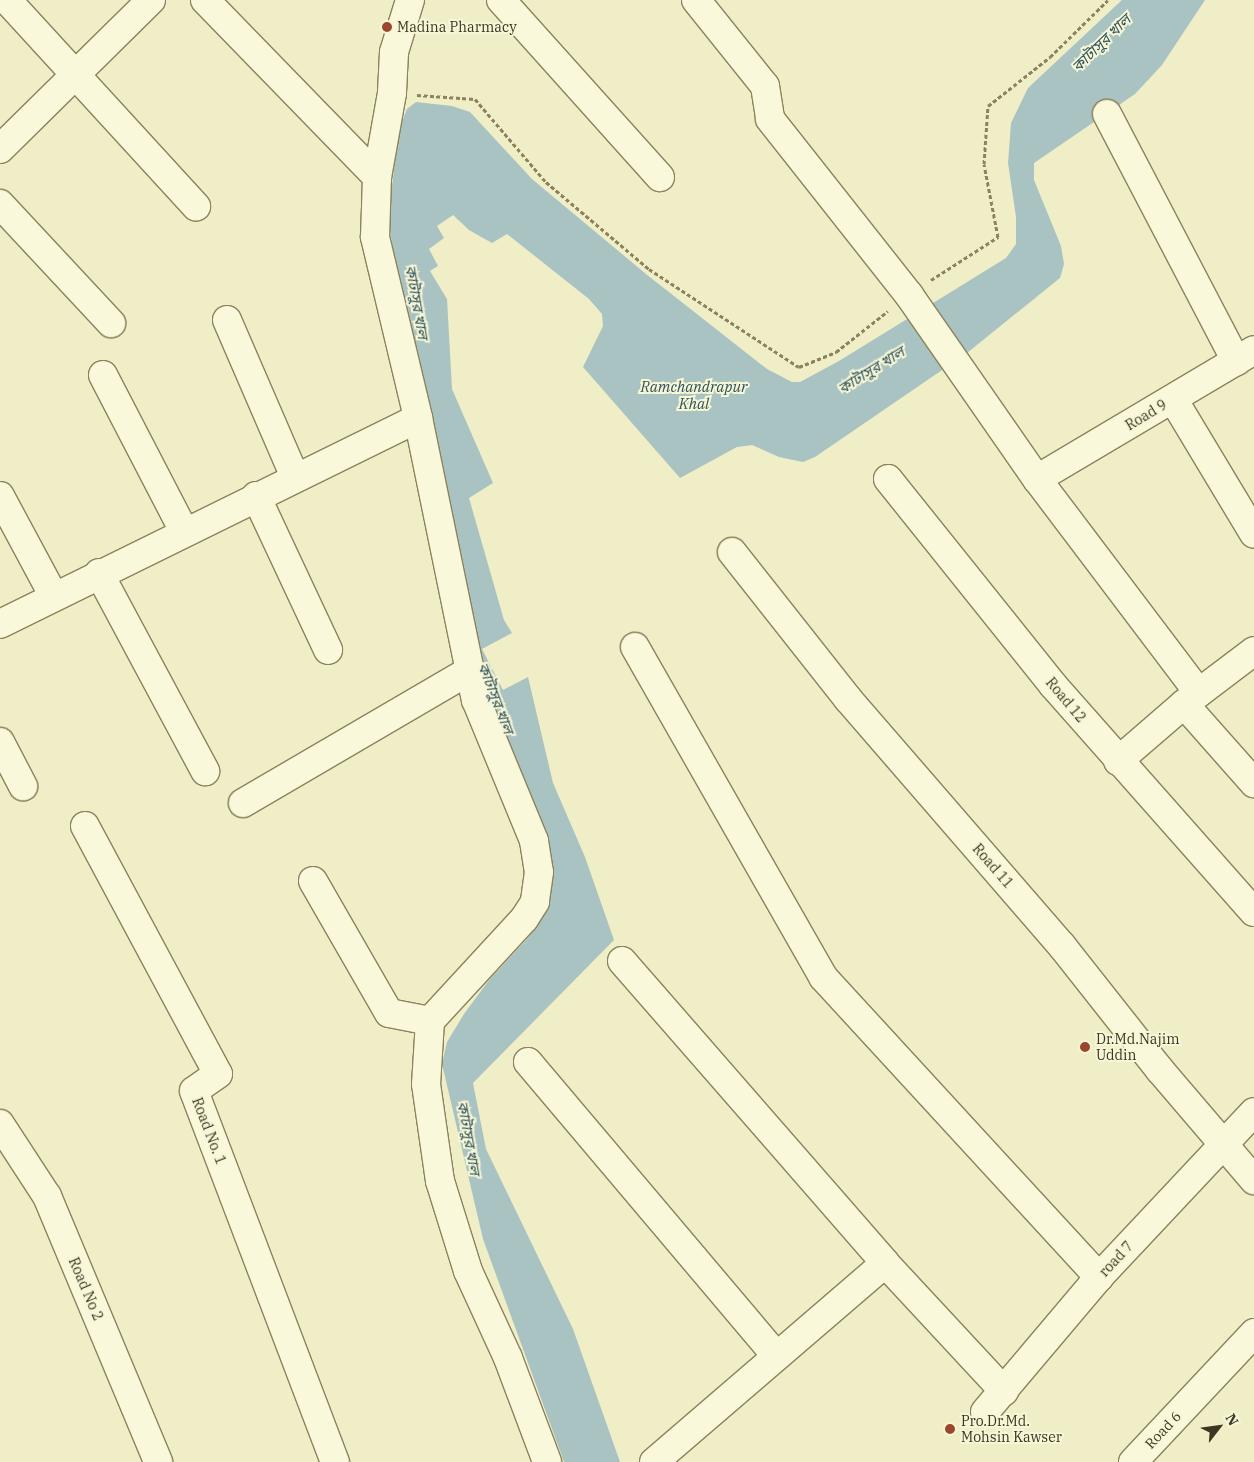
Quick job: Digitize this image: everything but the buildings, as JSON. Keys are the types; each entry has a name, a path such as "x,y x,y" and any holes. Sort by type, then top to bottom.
{"street":[{"path":"8,0 196,206"},
{"path":"0,149 152,0"},
{"path":"206,0 377,177"},
{"path":"410,0 394,52 392,93 377,177 375,237 418,418 476,700 534,841 539,872 535,902 524,919 430,1021 426,1084 440,1181 468,1271 508,1358 547,1462"},
{"path":"501,0 660,177"},
{"path":"696,0 765,86 770,119 909,294 1191,698 1254,783"},
{"path":"1106,114 1245,355"},
{"path":"0,204 110,323"},
{"path":"227,320 295,477"},
{"name":"Road 9","path":"1037,479 1245,355"},
{"path":"103,375 184,531"},
{"path":"1173,399 1254,534"},
{"path":"0,624 53,595 418,418"},
{"name":"Road 12","path":"888,478 1047,677 1118,760 1254,912"},
{"path":"0,496 53,595"},
{"path":"256,496 328,650"},
{"name":"Road 11","path":"732,552 848,699 1062,946 1254,1180"},
{"path":"99,573 205,771"},
{"path":"635,647 823,977 1099,1277"},
{"path":"1118,760 1191,698 1254,651"},
{"path":"243,803 471,670"},
{"path":"0,742 23,786"},
{"name":"Road No. 1","path":"85,826 218,1074 194,1091 335,1462"},
{"path":"313,881 389,1013 430,1021"},
{"path":"622,961 885,1263 1004,1391"},
{"path":"528,1062 776,1355"},
{"name":"road 7","path":"986,1412 1099,1277 1254,1112"},
{"name":"Road No 2","path":"0,1124 47,1196 158,1462"},
{"path":"654,1462 885,1263"},
{"name":"Road 6","path":"1133,1462 1254,1333"}],"path":[{"path":"392,93 475,100 546,182 650,269 799,367 836,352 909,294 998,237 984,164 988,106 1050,57 1108,0"}],"water":[{"name":"Ramchandrapur Khal","path":"1122,0 1205,0 1162,65 1135,94 1034,163 1034,180 1061,246 1064,264 1060,278 967,353 815,457 803,462 779,457 752,445 737,447 680,478 583,367 603,326 602,314 589,299 507,234 492,243 469,230 453,215 437,226 444,238 429,249 438,266 430,271 447,299 452,389 493,483 469,498 504,620 512,633 482,649 503,690 528,677 553,783 585,857 614,940 473,1083 486,1149 573,1329 620,1462 564,1462 483,1239 442,1064 447,1042 464,1014 489,980 528,938 546,908 500,747 412,368 388,218 399,129 407,109 416,102 452,106 470,112 532,179 646,274 767,369 792,382 800,382 839,361 1006,258 1016,244 1016,217 1008,163 1011,123 1028,88"}],"place":[{"name":"Madina Pharmacy","path":"387,27"},
{"name":"Dr.Md.Najim Uddin","path":"1085,1047"},
{"name":"Pro.Dr.Md. Mohsin Kawser","path":"950,1429"}],"water label":[{"name":"কাটাসুর খাল","path":"1101,43"},
{"name":"কাটাসুর খাল","path":"417,302"},
{"name":"কাটাসুর খাল","path":"871,370"},
{"name":"কাটাসুর খাল","path":"496,698"},
{"name":"কাটাসুর খাল","path":"469,1138"}]}
